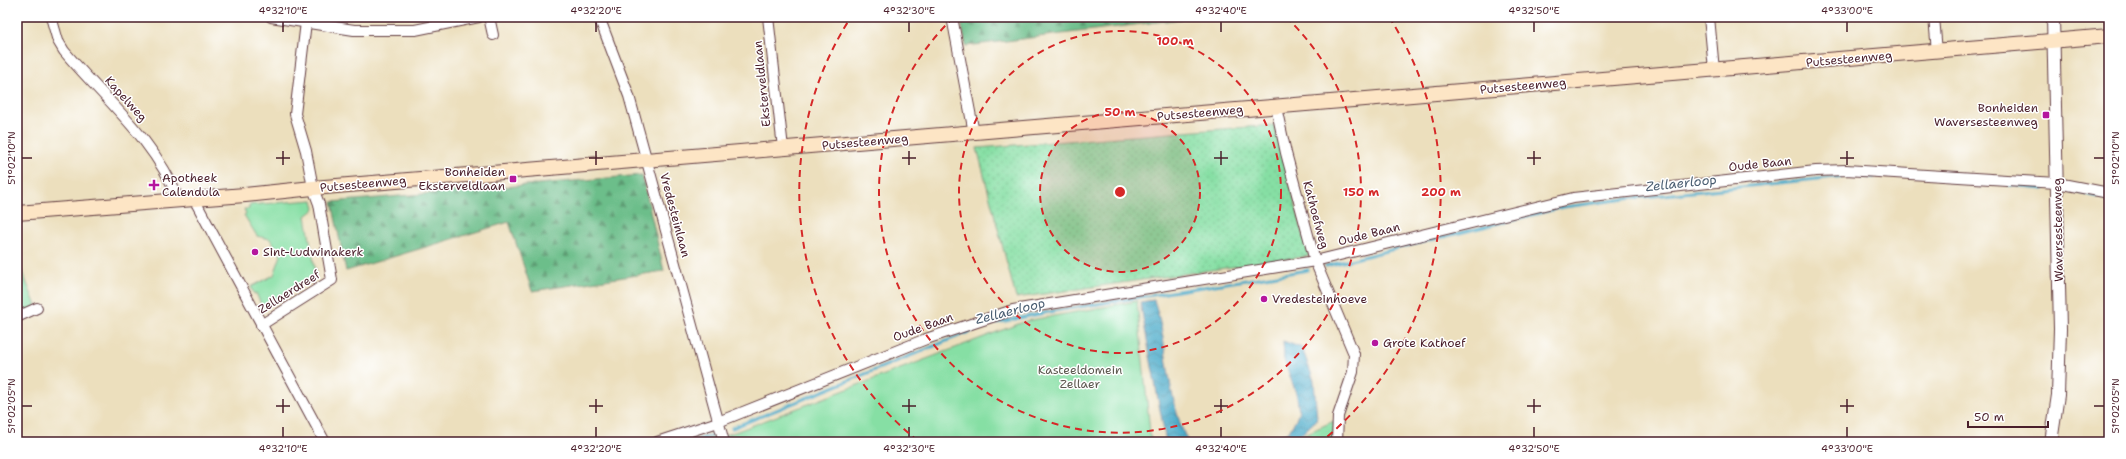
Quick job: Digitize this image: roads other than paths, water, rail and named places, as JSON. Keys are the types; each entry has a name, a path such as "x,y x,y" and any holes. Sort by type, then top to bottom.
{"main road":[{"name":"Putsesteenweg","path":"17,213 1937,52 2109,36"}],"street":[{"name":"Kapelweg","path":"51,17 58,41 64,51 148,143 165,170 179,200"},
{"path":"271,17 354,30 415,30 479,17"},
{"path":"489,17 493,34"},
{"name":"Vredesteinlaan","path":"599,17 629,96 724,442"},
{"name":"Eksterveldlaan","path":"768,17 783,148"},
{"path":"952,17 974,133"},
{"path":"1709,17 1714,70"},
{"path":"1934,17 1937,52"},
{"name":"Waversesteenweg","path":"2051,442 2058,395 2060,329 2053,17"},
{"name":"Zellaerdreef","path":"261,325 332,280 319,204 313,188 306,151 295,114 306,22"},
{"name":"Kathoefweg","path":"1276,107 1286,153 1315,261 1354,354 1353,372 1338,416 1337,442"},
{"name":"Oude Baan","path":"657,442 718,422 926,338 1013,310 1315,261 1573,198 1800,173 1846,170 2057,183 2109,193"},
{"name":"Zellaerdreef","path":"194,199 325,442"},
{"path":"17,317 37,308"}],"water":[{"path":"1154,300 1163,335 1176,408 1188,442 1166,442 1140,302"},
{"path":"1283,341 1302,348 1314,381 1317,419 1304,432 1293,439 1280,442 1261,442 1289,432 1299,413 1297,396 1284,360"}],"waterway":[{"name":"Zellaerloop","path":"1326,266 1564,207 1625,199 1846,176 1874,177"},
{"name":"Zellaerloop","path":"2009,185 2045,188"},
{"name":"Zellaerloop","path":"2072,191 2109,199"},
{"name":"Zellaerloop","path":"732,428 986,325 1054,311 1308,270"},
{"name":"Zellaerloop","path":"690,442 714,435"}],"place":[{"name":"Bonheiden Waversesteenweg","path":"2046,115"},
{"name":"Bonheiden Eksterveldlaan","path":"513,179"},
{"name":"Apotheek Calendula","path":"154,185"},
{"name":"Sint-Ludwinakerk","path":"255,252"},
{"name":"Vredesteinhoeve","path":"1264,299"},
{"name":"Grote Kathoef","path":"1375,343"}],"park label":[{"name":"Kasteeldomein Zellaer","path":"1080,377"}]}
